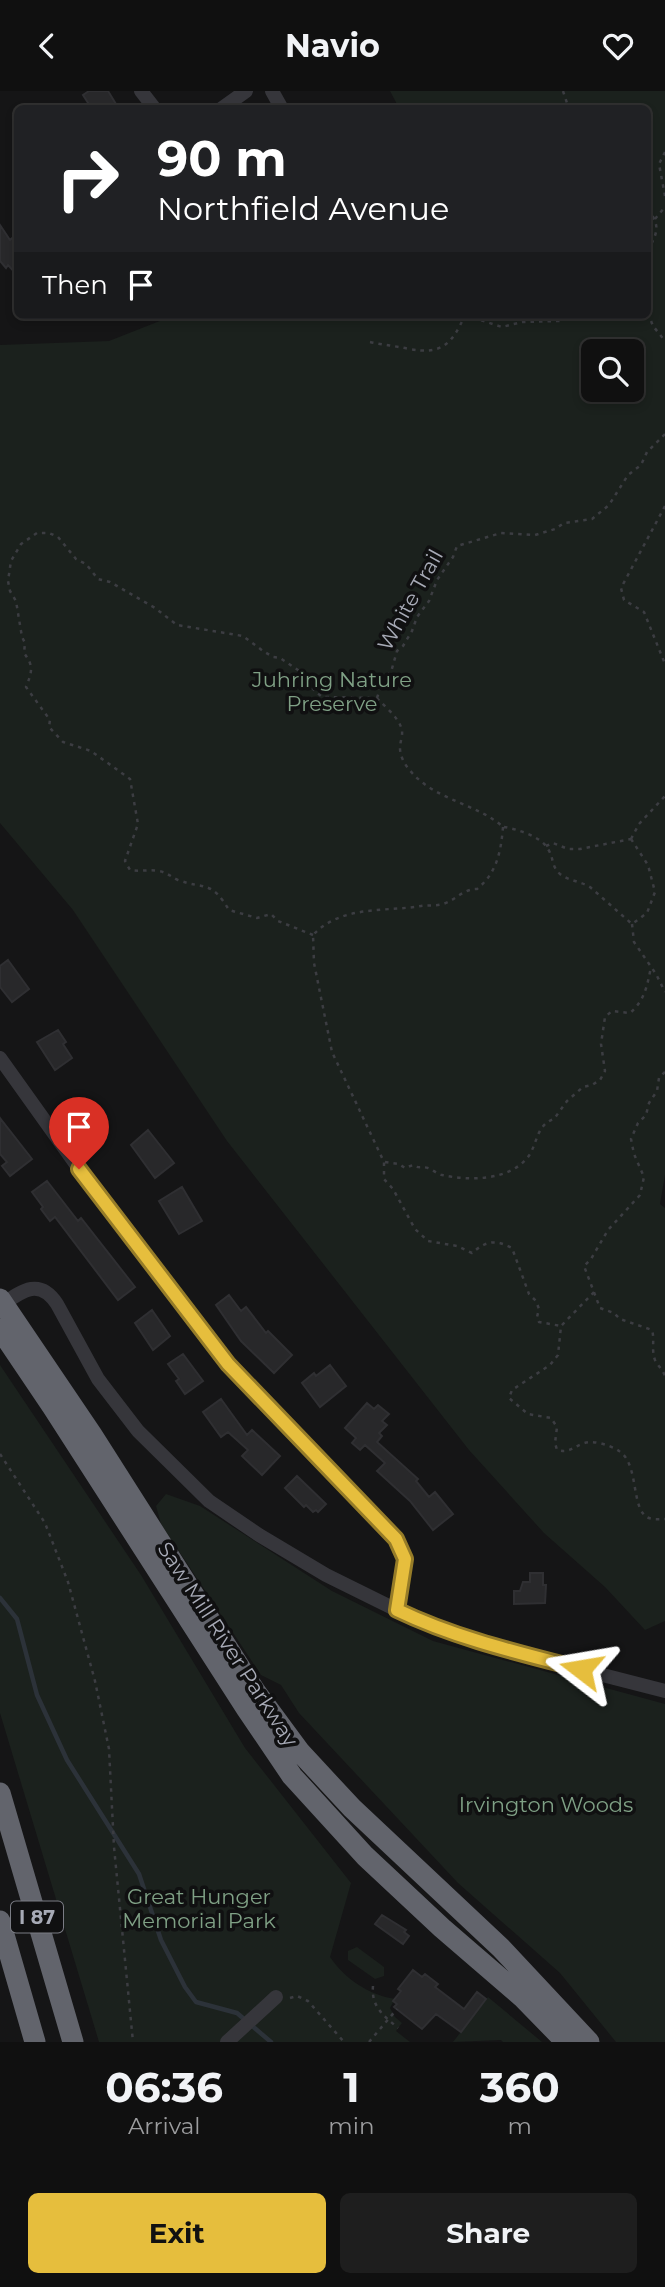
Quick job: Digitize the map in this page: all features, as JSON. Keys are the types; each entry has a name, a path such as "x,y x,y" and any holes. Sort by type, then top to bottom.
{"highway":[{"name":"Saw Mill River Parkway","path":"2,1302 107,1458 248,1680 300,1752 352,1808 501,1948 589,2042"},
{"name":"Saw Mill River Parkway","path":"0,1329 292,1776 365,1856 442,1928 522,1997 566,2042"},
{"name":"I 87","path":"0,1793 73,2042"},
{"name":"I 87","path":"0,1921 35,2042"}],"street":[{"path":"141,91 152,105"},
{"path":"227,105 246,91"},
{"path":"0,1058 95,1191 155,1265 228,1364 396,1539 405,1559 397,1610"},
{"path":"2,1302 26,1289 38,1289 48,1293 57,1304 98,1379 118,1407 168,1463 209,1501 258,1535 326,1575 415,1619 493,1647 665,1691"},
{"path":"227,2042 281,1998"}],"path":[{"path":"665,152 659,164 665,195"},
{"path":"655,219 665,207"},
{"path":"651,213 655,219 657,234 651,246"},
{"path":"370,342 424,353 443,347 457,333 463,319"},
{"path":"477,319 502,327 522,322 564,319"},
{"path":"650,319 665,341"},
{"name":"White Trail","path":"377,698 384,677 391,671 397,651 412,631 457,546 501,533 535,535 555,529 564,523 592,519 609,505 628,475 641,464 665,434"},
{"path":"665,506 621,588 624,600 644,613 665,664"},
{"path":"313,935 278,921 271,914 257,918 229,910 217,892 207,886 176,879 169,873 130,870 125,861 138,824 130,779 91,751 63,742 50,727 50,720 26,687 32,671 31,663 24,653 25,643 18,608 8,581 11,561 21,544 37,533 49,533 58,537 76,559 86,564 98,579 110,582 155,608 177,625 243,636 263,651 301,672 322,697 377,698 394,715 402,728 400,750 404,763 415,776 441,795 496,820 503,827 522,832 546,846 550,851 552,866 560,874 590,887 632,924 634,942 665,992"},
{"path":"631,839 639,824 665,796"},
{"path":"313,935 323,927 357,911 441,904 469,889 477,889 484,884 501,854 503,827"},
{"path":"546,846 553,843 568,849 580,849 631,839"},
{"path":"631,839 648,865 655,892 647,913 632,924"},
{"path":"313,935 313,963 331,1052 384,1162 384,1179 393,1189 415,1229 428,1241 472,1253 487,1242 495,1241 512,1248 528,1294 536,1301 539,1322 561,1326"},
{"path":"384,1162 399,1164 405,1168 413,1165 420,1169 428,1168 443,1175 489,1178 511,1170 523,1162 530,1154 538,1132 547,1121 554,1119 559,1109 583,1087 600,1080 605,1071 601,1044 605,1017 612,1011 630,1013 636,1008 645,994 651,967"},
{"path":"665,1072 659,1078 657,1091 649,1103 646,1115 638,1123 631,1139 644,1177 640,1195 608,1230 584,1266 600,1308 652,1330 654,1359 665,1376"},
{"path":"594,1292 561,1326 558,1355 542,1371 512,1390 509,1398 527,1414 551,1418 557,1427 557,1450 575,1450 583,1443 596,1442 617,1449 625,1456 637,1489 638,1506 643,1515 651,1519 665,1520"},
{"path":"0,1454 45,1523 68,1582 95,1681 109,1749 114,1847 133,2042"},
{"path":"373,1986 375,2006 398,2028"},
{"path":"281,1998 297,1996 308,2001 344,2042"},
{"path":"369,2042 397,2009"}],"green space":[{"name":"Juhring Nature Preserve","path":"390,91 665,91 665,1175 660,1204 665,1208 665,1621 645,1630 605,1587 544,1533 469,1450 227,1141 73,910 0,823 0,345 109,341 165,319 651,319 651,105 397,105"},
{"name":"Great Hunger Memorial Park","path":"0,1365 141,1575 245,1748 351,1883 330,1957 358,1985 395,1999 390,2008 402,2023 396,2031 410,2042 99,2042 0,1713"},
{"name":"Irvington Woods","path":"166,1494 200,1506 332,1591 433,1641 665,1704 665,2042 616,2042 560,1973 458,1883 299,1713 281,1685 261,1675 161,1524 156,1506"},
{"path":"357,1947 384,1967 384,1976 375,1979 348,1960 348,1951"},
{"path":"488,1997 542,2042 453,2042"}],"building":[{"path":"89,91 108,91 117,105 89,105 83,95"},
{"path":"0,225 10,240 14,236 14,272 0,261"},
{"path":"8,960 29,989 12,1002 0,987 0,966"},
{"path":"58,1030 72,1058 55,1070 37,1042"},
{"path":"0,1118 32,1159 10,1176 2,1166 7,1162 0,1154"},
{"path":"148,1130 174,1163 155,1178 131,1145"},
{"path":"47,1181 78,1221 81,1218 135,1287 118,1300 55,1217 50,1221 41,1209 43,1207 32,1192"},
{"path":"182,1187 202,1221 179,1234 159,1201"},
{"path":"229,1295 241,1311 246,1307 266,1333 268,1331 292,1355 274,1373 241,1341 216,1305"},
{"path":"152,1310 170,1336 153,1350 135,1323"},
{"path":"183,1354 203,1381 185,1394 176,1381 179,1379 168,1364"},
{"path":"330,1365 346,1386 320,1407 302,1383"},
{"path":"221,1399 247,1435 252,1430 280,1456 262,1475 242,1456 248,1450 228,1432 221,1437 203,1412"},
{"path":"367,1403 374,1409 378,1405 389,1414 382,1421 387,1425 379,1433 382,1436 377,1442 418,1479 416,1481 429,1497 435,1492 453,1514 433,1530 410,1501 377,1471 385,1463 365,1445 360,1450 352,1443 356,1438 345,1428"},
{"path":"297,1476 326,1504 318,1512 313,1512 306,1505 304,1507 285,1488"},
{"path":"530,1573 543,1573 543,1585 546,1585 545,1603 514,1604 514,1591 520,1591 523,1582 530,1582"},
{"path":"382,1915 406,1930 404,1932 409,1936 403,1944 375,1924"},
{"path":"413,1970 422,1977 425,1974 438,1984 435,1987 464,2009 477,1992 486,1999 461,2032 436,2014 422,2029 394,2007 397,2004 393,2001 401,1991 398,1989"}],"waterway":[{"path":"0,1598 17,1619 37,1695 67,1760 139,1874 161,1940 185,1987 196,2002 237,2013 271,2042"}],"route":[{"path":"79,1169 155,1265 228,1364 396,1539 405,1559 397,1610 493,1647 581,1669"}]}
